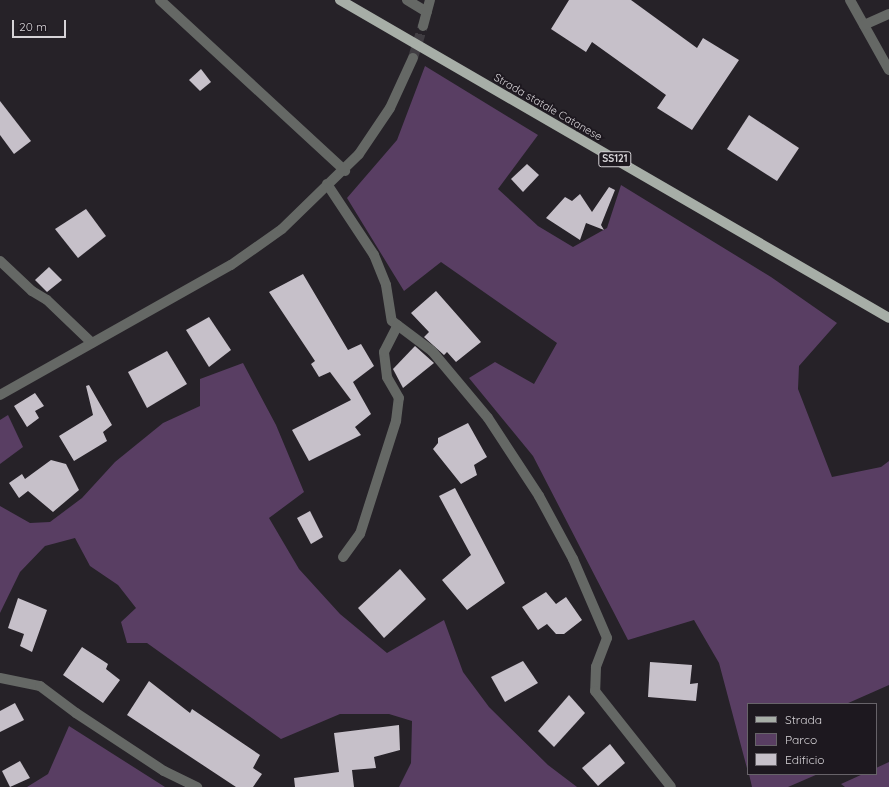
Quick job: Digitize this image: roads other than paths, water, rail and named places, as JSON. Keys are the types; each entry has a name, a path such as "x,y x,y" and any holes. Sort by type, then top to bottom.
{"main road":[{"name":"Strada statale Catanese","path":"340,0 889,318"}],"street":[{"path":"160,0 344,171"},
{"path":"407,0 427,12"},
{"path":"423,26 430,0"},
{"path":"850,0 889,70"},
{"path":"864,25 889,14"},
{"path":"0,395 230,265 282,229 327,184 344,171 359,154 390,108 413,58"},
{"path":"327,184 374,255 386,285 392,321 432,351 488,418 539,496 573,559 607,638 596,667 595,691 671,787"},
{"path":"0,261 32,291 47,300 92,343"},
{"path":"343,557 360,534 396,421 399,398 387,377 384,352 398,325"},
{"path":"0,678 40,686 76,713 164,771 197,787"}],"tunnel":[{"path":"413,58 423,26"}]}
